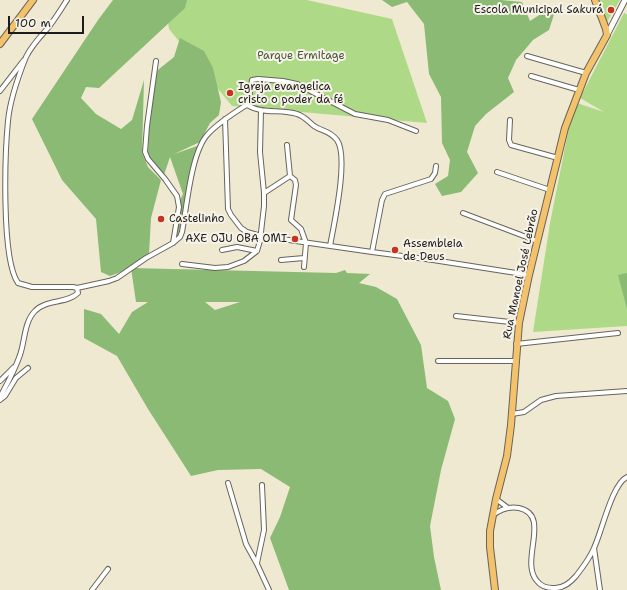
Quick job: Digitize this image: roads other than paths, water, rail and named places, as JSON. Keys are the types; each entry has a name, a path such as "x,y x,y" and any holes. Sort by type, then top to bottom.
{"main road":[{"path":"0,44 33,0"},
{"path":"595,0 607,35"},
{"name":"Rua Manoel José Lebrão","path":"495,590 489,539 496,499 507,456 512,414 516,344 519,323 537,241 566,128 586,73 607,35"}],"street":[{"path":"66,0 49,27 31,47 26,57 15,86 8,120 5,167 6,224 10,260 16,280 22,284 32,286 70,286 77,288 109,281 117,278 146,258 173,243 180,237 195,157 200,145 208,134 225,119 248,104 252,80 283,81 305,87 355,114 388,120 416,131"},
{"name":"Rua Manoel José Lebrão","path":"607,35 625,0"},
{"path":"527,56 586,73"},
{"path":"0,91 26,57"},
{"path":"156,61 145,152 148,160 166,178 177,196 179,207 173,243"},
{"path":"531,76 579,90"},
{"path":"248,104 251,108 261,110 283,111 299,114 316,127 329,132 339,144 342,156 341,175 330,246"},
{"path":"182,264 215,268 228,267 244,261 257,251 260,244 264,206 260,152 261,110"},
{"path":"225,119 228,208 231,215 241,228 247,232 261,236 306,243 433,260 529,275"},
{"path":"510,120 509,140 511,144 558,158"},
{"path":"287,145 290,176 295,180 296,185 292,220 301,231 306,243 304,267"},
{"path":"372,252 382,200 385,194 431,179 435,173 436,166"},
{"path":"497,172 550,190"},
{"path":"264,193 290,176"},
{"path":"463,213 537,241"},
{"path":"222,250 244,247 257,251"},
{"path":"281,260 304,258"},
{"path":"0,399 21,354 28,324 34,311 50,303 76,295 78,293 77,288"},
{"path":"456,316 519,323"},
{"path":"516,344 618,333"},
{"path":"438,361 515,361"},
{"path":"0,381 16,365"},
{"path":"0,399 5,396 16,378 28,368"},
{"path":"512,414 524,412 541,400 556,396 627,391"},
{"path":"493,515 508,508 523,510 531,516 534,523 534,536 530,561 531,569 534,577 544,587 558,589 572,580 588,560 594,548 615,491 621,480 627,477"},
{"path":"228,483 246,544 269,590"},
{"path":"257,564 264,530 262,485"},
{"path":"496,499 508,508"},
{"path":"594,548 600,590"},
{"path":"92,590 108,569"}],"place":[{"name":"Escola Municipal Sakurá","path":"611,10"},
{"name":"Igreja evangelica cristo o poder da fé","path":"230,93"},
{"name":"Castelinho","path":"161,219"},
{"name":"AXE OJU OBA OMI","path":"295,239"},
{"name":"Assembleia de Deus","path":"395,250"}],"park label":[{"name":"Parque Ermitage","path":"301,56"}]}
